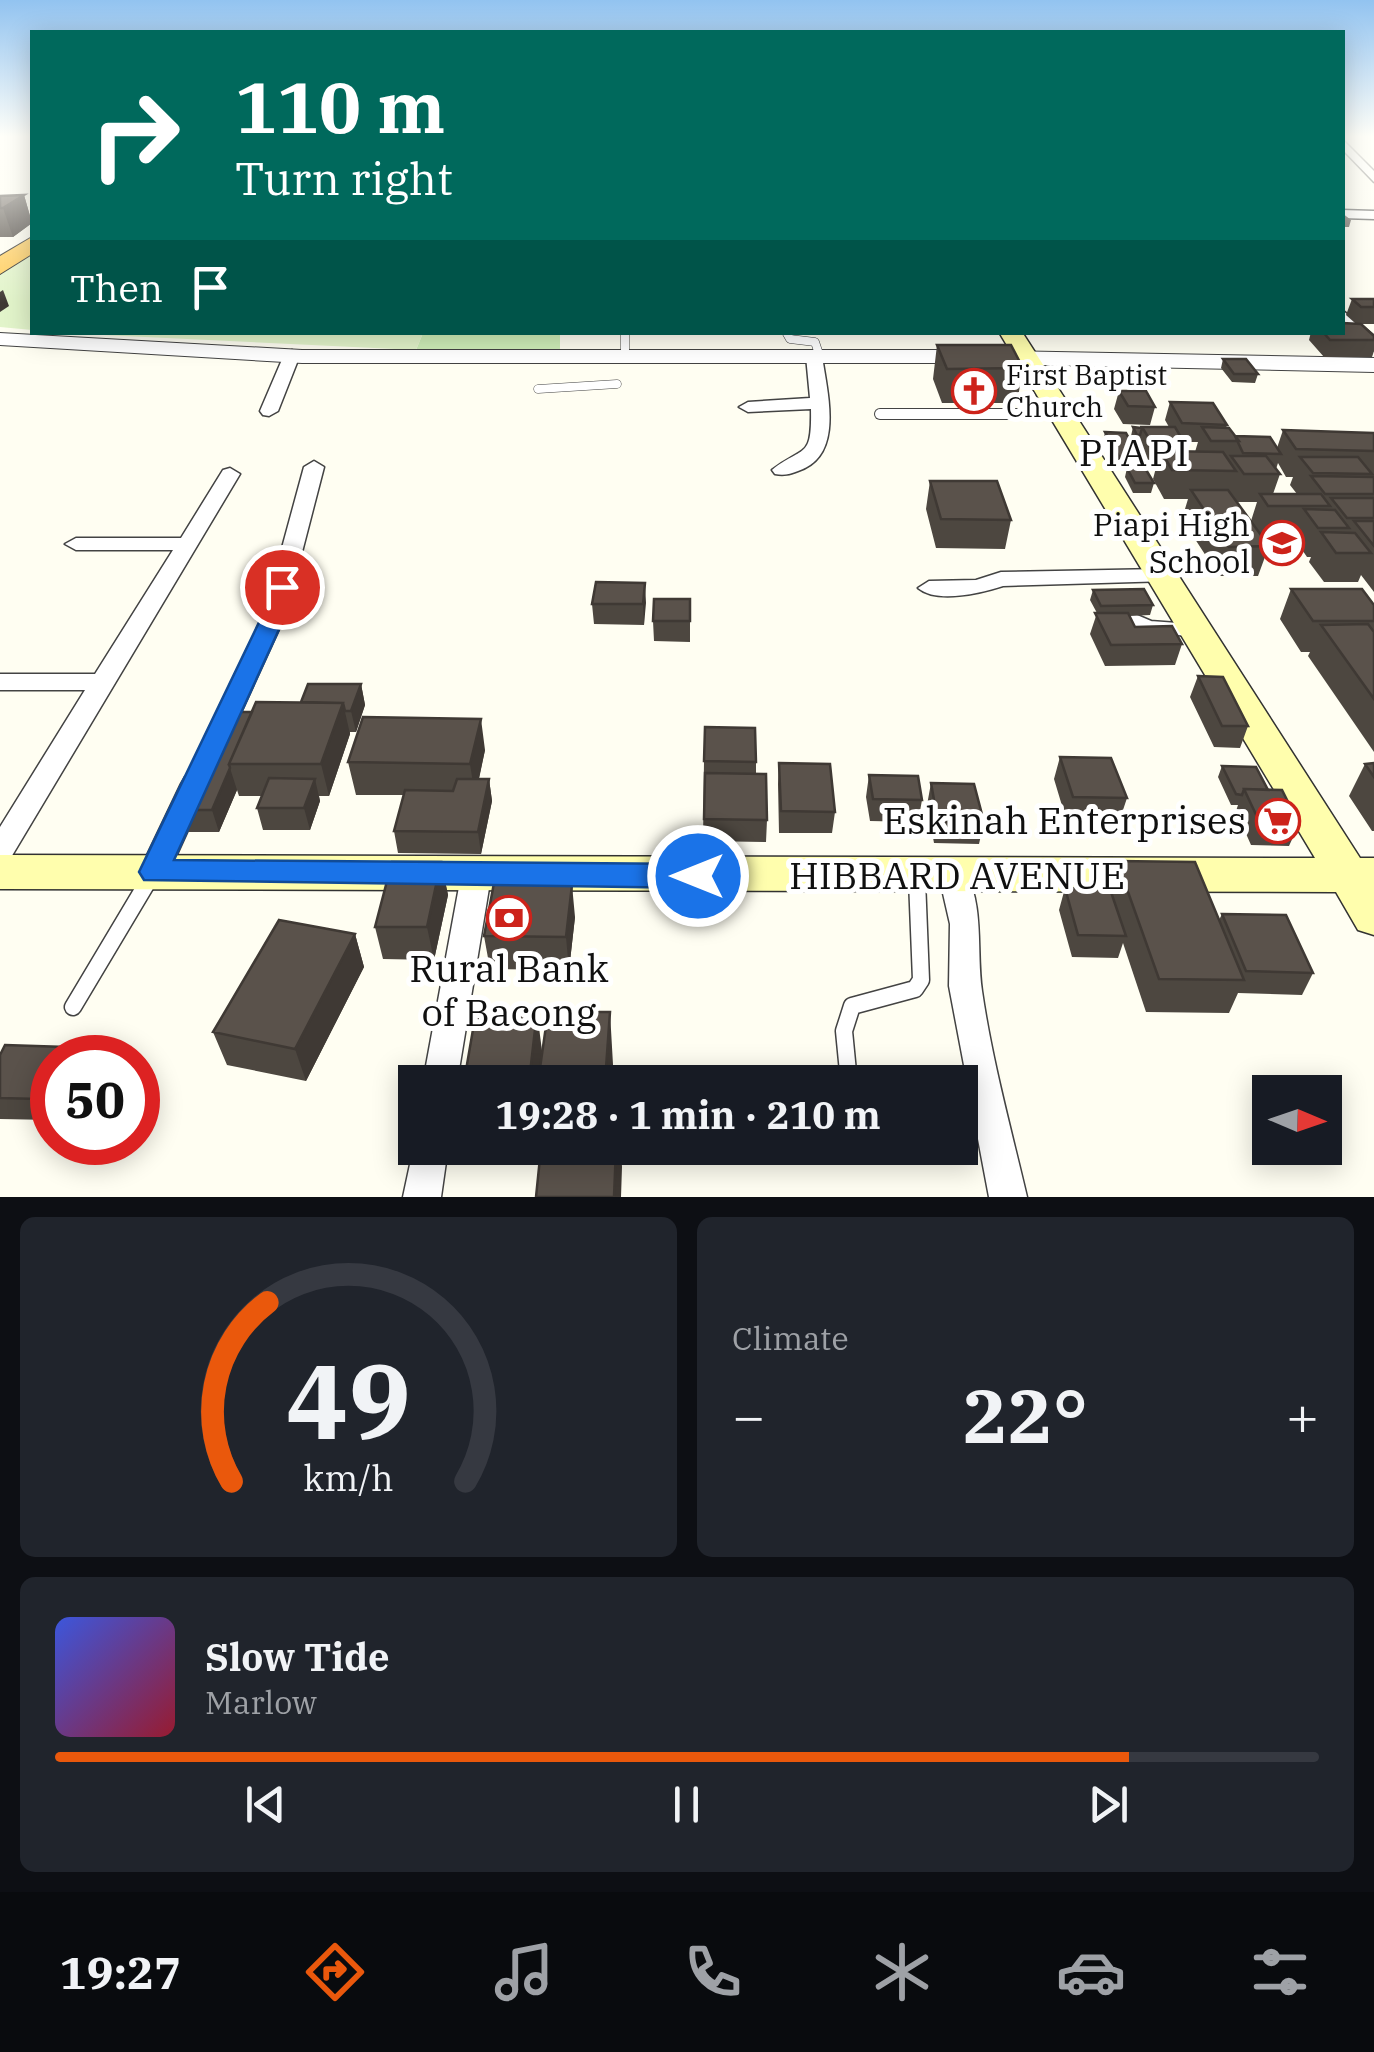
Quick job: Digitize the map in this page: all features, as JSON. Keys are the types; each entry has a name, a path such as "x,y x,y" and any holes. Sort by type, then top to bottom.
{"highway":[{"path":"0,267 30,245"}],"main road":[{"path":"1018,345 1156,585 1195,630 1362,876 1374,917"},
{"name":"HIBBARD AVENUE","path":"0,872 1362,876"}],"street":[{"path":"1345,214 1374,215"},
{"path":"1345,317 1374,345"},
{"path":"0,339 84,348 292,355 624,359 817,356 1018,345 1374,365"},
{"path":"269,411 292,355"},
{"path":"782,470 802,467 813,459 820,436 817,356"},
{"path":"748,407 818,403"},
{"path":"154,872 274,614 314,468"},
{"path":"0,851 230,474"},
{"path":"76,544 187,544"},
{"path":"929,588 978,587 1010,579 1156,585"},
{"path":"0,682 103,682"},
{"path":"443,1065 476,876"},
{"path":"935,876 965,924 965,986 1008,1197"},
{"path":"422,1197 427,1165"}],"lane":[{"path":"624,359 625,335"},
{"path":"788,335 790,339 815,342 817,356"},
{"path":"538,389 617,384"},
{"path":"880,414 1060,414"},
{"path":"1124,616 1150,627 1195,630"},
{"path":"73,1007 154,872"},
{"path":"847,1065 844,1031 852,1006 915,989 921,980 935,876"}],"green space":[{"path":"30,253 30,330 0,327 0,275"},
{"path":"103,335 422,335 416,350"},
{"path":"422,335 560,335 560,352 416,350"}],"building":[{"path":"24,195 3,208 0,208 0,196"},
{"path":"1352,299 1374,299 1374,307 1361,307"},
{"path":"1345,323 1361,324 1374,336 1374,340 1330,340 1326,335 1345,335"},
{"path":"937,345 1011,345 1023,368 947,369"},
{"path":"1223,359 1246,359 1258,374 1234,374"},
{"path":"1119,391 1146,391 1155,407 1128,406"},
{"path":"1170,402 1213,403 1227,425 1182,423"},
{"path":"1142,427 1175,427 1186,446 1153,445"},
{"path":"1202,427 1229,428 1239,441 1211,441"},
{"path":"1283,430 1374,433 1374,451 1296,449"},
{"path":"1105,432 1126,433 1140,459 1120,458"},
{"path":"1235,436 1270,437 1281,454 1243,453"},
{"path":"1161,451 1223,452 1236,471 1172,470"},
{"path":"1231,456 1266,456 1280,474 1244,474"},
{"path":"1300,457 1358,457 1372,474 1313,473"},
{"path":"1127,468 1145,468 1154,483 1135,483"},
{"path":"1311,476 1374,477 1374,494 1325,494"},
{"path":"930,481 997,481 1011,520 941,519"},
{"path":"1191,490 1228,490 1269,546 1229,547"},
{"path":"1260,494 1321,494 1330,506 1268,506"},
{"path":"1331,498 1374,498 1374,518 1347,518"},
{"path":"1304,509 1335,510 1349,528 1318,528"},
{"path":"1354,521 1374,521 1374,546"},
{"path":"1321,532 1355,533 1371,553 1336,553"},
{"path":"596,582 645,583 643,604 592,604"},
{"path":"1144,589 1153,605 1101,606 1093,590"},
{"path":"1291,589 1362,589 1374,605 1374,621 1313,621"},
{"path":"654,599 690,599 690,621 653,621"},
{"path":"1095,613 1128,613 1135,627 1172,626 1182,644 1111,645"},
{"path":"1368,624 1374,632 1374,699 1321,625"},
{"path":"1198,676 1223,677 1248,726 1222,726"},
{"path":"308,684 361,684 351,711 345,711 343,703 301,702"},
{"path":"256,702 343,703 321,764 229,764"},
{"path":"227,712 252,712 212,810 181,810"},
{"path":"363,717 481,719 470,764 348,762"},
{"path":"705,727 755,728 756,762 704,761"},
{"path":"1060,757 1111,758 1127,798 1073,797"},
{"path":"779,763 830,764 835,812 781,811"},
{"path":"1374,763 1374,777 1365,764"},
{"path":"1222,766 1256,767 1268,790 1244,789 1242,795 1236,794"},
{"path":"705,773 766,774 767,820 704,819"},
{"path":"869,775 918,776 922,800 873,799"},
{"path":"269,778 315,779 304,808 257,808"},
{"path":"457,779 489,779 478,832 394,831 405,790 453,791"},
{"path":"931,783 974,784 984,822 938,822"},
{"path":"1244,789 1282,790 1299,824 1260,823"},
{"path":"1117,861 1195,862 1244,980 1159,979"},
{"path":"392,862 441,862 427,927 375,927"},
{"path":"494,883 572,885 566,937 484,936"},
{"path":"1065,888 1110,889 1126,936 1078,935"},
{"path":"1222,914 1286,915 1313,973 1246,971"},
{"path":"279,920 355,934 295,1049 213,1032"},
{"path":"476,1012 537,1012 531,1065 467,1065"},
{"path":"548,1012 610,1012 606,1065 540,1065"},
{"path":"5,1045 30,1046 30,1099 0,1098 0,1055"},
{"path":"539,1165 615,1165 614,1197 536,1197"}],"place":[{"name":"First Baptist Church","path":"974,391"},
{"name":"Piapi High School","path":"1282,543"},
{"name":"Eskinah Enterprises","path":"1278,821"},
{"name":"Rural Bank of Bacong","path":"509,918"}],"district":[{"name":"PIAPI","path":"1135,453"}],"route":[{"path":"282,587 274,614 154,872 698,876"}]}
